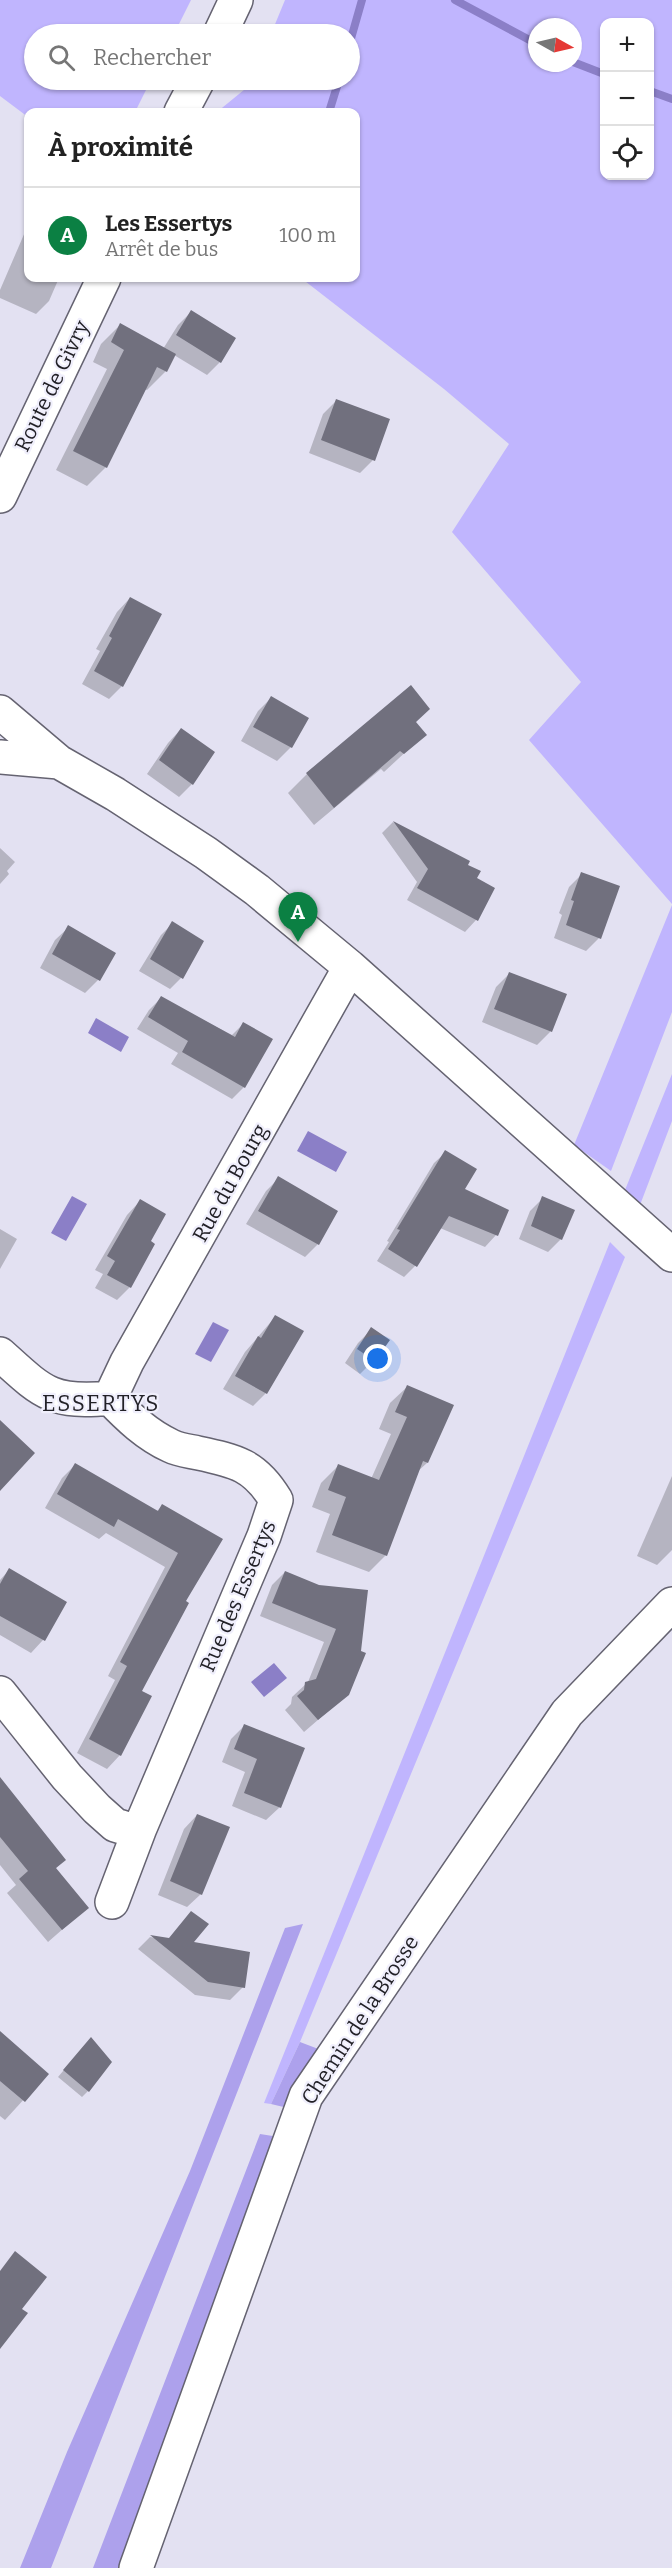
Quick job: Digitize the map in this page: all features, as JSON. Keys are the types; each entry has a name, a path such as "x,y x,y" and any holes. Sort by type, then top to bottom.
{"street":[{"path":"225,24 236,0"},
{"path":"184,108 193,90"},
{"name":"Route de Givry","path":"0,496 102,282"},
{"path":"0,712 59,762 115,794 206,853 257,890 350,967 672,1256"},
{"path":"0,757 59,762"},
{"name":"Rue du Bourg","path":"110,1398 127,1362 350,967"},
{"path":"0,1354 39,1389 58,1398 84,1401 110,1398"},
{"name":"Rue des Essertys","path":"110,1398 149,1435 173,1448 219,1457 252,1469 276,1500 264,1536 140,1828 112,1902"},
{"name":"Chemin de la Brosse","path":"136,2568 306,2096 567,1713 672,1604"},
{"path":"0,1693 67,1777 97,1809 115,1825 128,1829 140,1828"}],"shaded area":[{"path":"0,0 191,0 179,24 24,24 24,90 146,90 137,108 24,108 24,114 0,96"},
{"path":"285,0 672,0 672,904 529,740 581,682 452,532 509,444 444,389 306,282 360,282 360,108 222,108 244,90 360,90 360,24 275,24"},
{"path":"672,905 672,1012 611,1171 574,1145"},
{"path":"96,1018 129,1037 121,1052 88,1033"},
{"path":"672,1074 672,1121 640,1205 625,1190"},
{"path":"308,1131 347,1152 336,1172 297,1151"},
{"path":"72,1196 87,1204 66,1241 51,1233"},
{"path":"610,1242 625,1257 300,2042 271,2104 264,2103"},
{"path":"213,1322 229,1330 211,1362 195,1354"},
{"path":"274,1663 287,1678 264,1697 251,1682"},
{"path":"303,1924 51,2568 20,2568 67,2452 190,2171 285,1928"},
{"path":"300,2042 321,2050 292,2109 271,2104"},
{"path":"260,2134 279,2137 127,2568 93,2568"}],"building":[{"path":"191,310 236,338 221,363 176,335"},
{"path":"120,323 176,354 167,372 157,367 107,468 73,451 124,350 111,342"},
{"path":"336,399 390,419 375,461 321,440"},
{"path":"130,597 162,614 123,687 94,671 112,638 109,636"},
{"path":"411,685 430,709 416,722 427,735 404,754 400,751 334,808 306,773"},
{"path":"271,696 309,718 292,748 253,727"},
{"path":"181,728 215,752 193,785 159,760"},
{"path":"393,821 470,861 468,865 481,871 477,878 495,888 478,921 417,888 428,869"},
{"path":"581,872 620,886 601,939 566,925 574,901 571,900"},
{"path":"172,921 204,941 183,979 150,959"},
{"path":"68,925 116,953 100,981 52,954"},
{"path":"509,972 567,994 552,1032 494,1009"},
{"path":"161,996 235,1037 243,1022 273,1039 245,1088 182,1052 188,1041 148,1017"},
{"path":"445,1150 477,1169 465,1189 509,1210 498,1236 449,1216 417,1267 388,1249 400,1230 397,1229"},
{"path":"278,1176 338,1211 319,1245 258,1211"},
{"path":"542,1196 575,1210 562,1240 531,1226"},
{"path":"140,1199 166,1214 151,1241 155,1244 131,1288 107,1275 115,1261 107,1256"},
{"path":"275,1315 304,1331 267,1394 235,1376 258,1336 261,1338"},
{"path":"371,1327 390,1340 375,1361 357,1349"},
{"path":"407,1385 454,1405 428,1463 423,1461 387,1556 332,1535 346,1497 328,1490 338,1464 379,1480 407,1417 395,1412"},
{"path":"0,1420 35,1453 0,1491"},
{"path":"75,1463 158,1511 162,1504 223,1539 186,1601 189,1603 142,1691 152,1696 121,1756 89,1739 127,1666 120,1662 178,1553 118,1519 114,1527 57,1494"},
{"path":"9,1568 67,1602 45,1641 0,1616 0,1584"},
{"path":"285,1571 319,1585 368,1590 361,1651 366,1653 349,1695 318,1720 297,1696 304,1690 305,1682 316,1679 336,1629 272,1603"},
{"path":"244,1724 305,1748 281,1808 244,1793 257,1759 234,1749"},
{"path":"0,1777 66,1860 56,1868 89,1908 62,1930 19,1879 28,1871 0,1837"},
{"path":"197,1814 230,1827 202,1895 170,1881"},
{"path":"191,1911 209,1924 194,1942 250,1952 245,1988 208,1982 150,1935 169,1938"},
{"path":"0,2031 49,2074 25,2102 0,2081"},
{"path":"91,2037 112,2062 89,2092 63,2070"},
{"path":"15,2251 47,2277 22,2309 28,2313 0,2349 0,2271"}],"waterway":[{"path":"355,24 362,0"},
{"path":"455,0 528,39"},
{"path":"582,65 600,72"},
{"path":"330,108 336,90"},
{"path":"654,92 672,99"}],"place":[{"name":"Les Essertys","path":"298,942"}],"district":[{"name":"ESSERTYS","path":"101,1403"}]}
